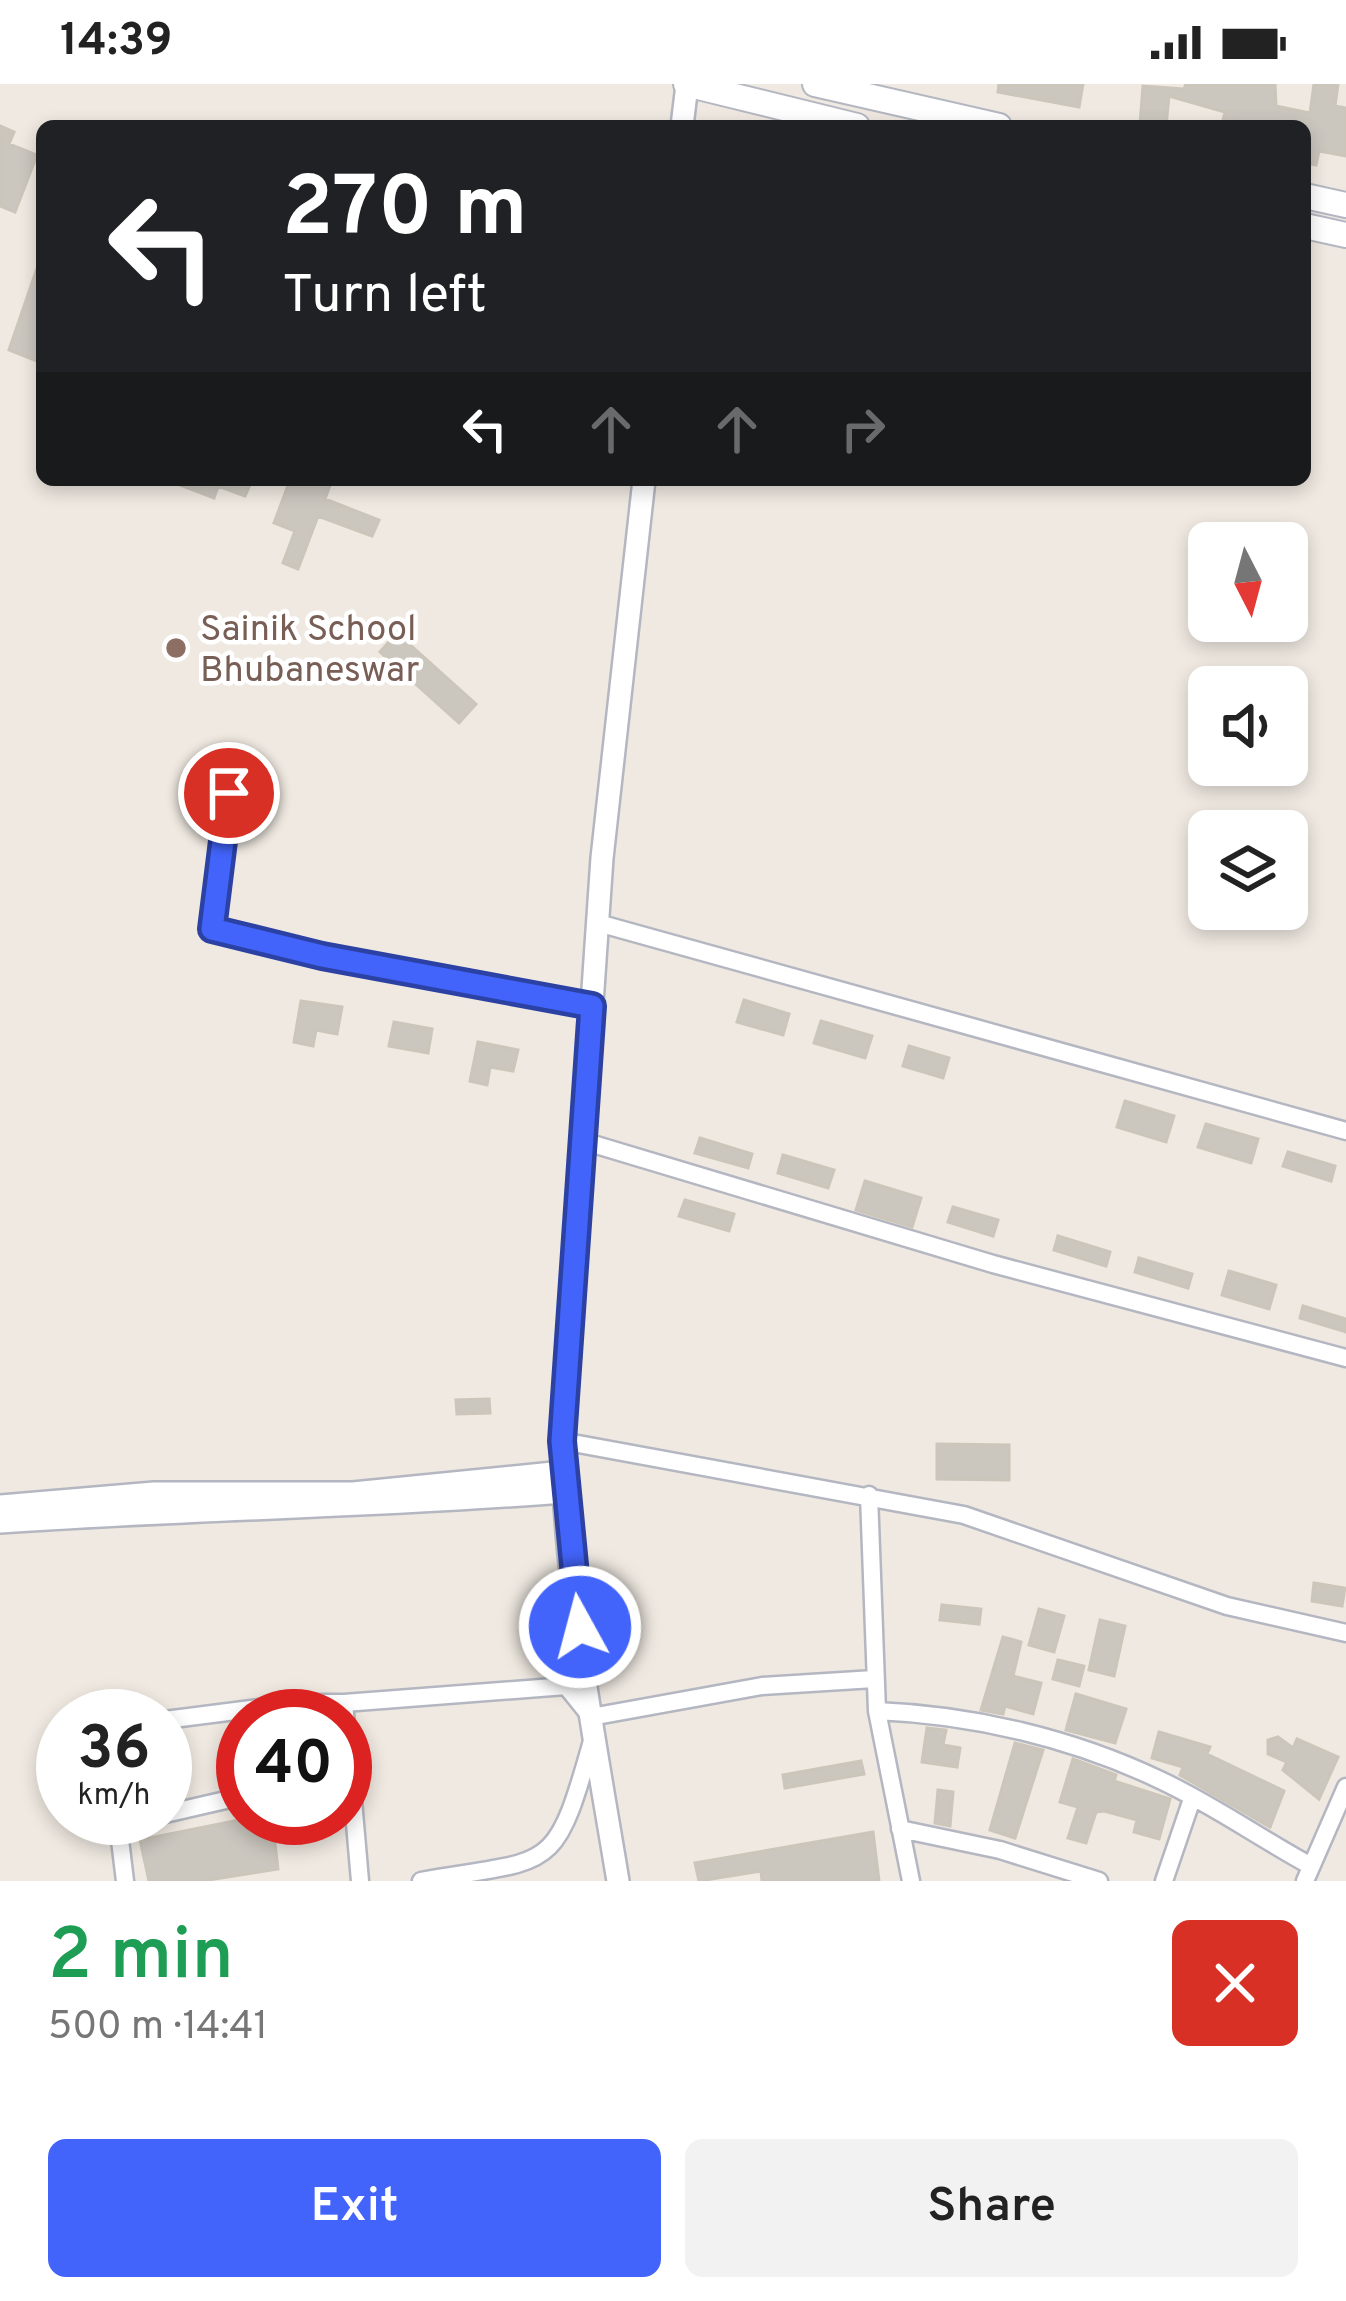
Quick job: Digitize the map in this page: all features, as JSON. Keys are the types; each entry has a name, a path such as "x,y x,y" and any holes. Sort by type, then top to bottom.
{"main road":[{"path":"687,84 833,120"},
{"path":"815,84 855,89 976,120"},
{"path":"1311,197 1346,206"},
{"path":"1311,227 1346,235"}],"street":[{"path":"683,120 687,84"},
{"path":"618,1881 593,1725 562,1441 598,923 643,486"},
{"path":"229,793 212,929 322,956 592,1006"},
{"path":"598,923 1346,1131"},
{"path":"583,1141 993,1264 1346,1358"},
{"path":"562,1441 964,1514 1227,1606 1346,1633"},
{"path":"0,1506 154,1493 353,1493 563,1482"},
{"path":"0,1522 143,1512 386,1506 563,1482"},
{"path":"869,1496 877,1711 911,1881"},
{"path":"593,1725 762,1686 874,1679"},
{"path":"372,1701 566,1686 593,1725 565,1832 546,1854 515,1866 421,1881"},
{"path":"877,1711 994,1723 1158,1779 1308,1874 1346,1787"},
{"path":"1164,1881 1192,1799"},
{"path":"900,1828 1000,1850 1099,1881"},
{"path":"121,1845 125,1881"},
{"path":"356,1845 360,1881"}],"building":[{"path":"999,84 1083,84 1079,107 998,92"},
{"path":"1186,84 1275,84 1276,106 1310,113 1314,84 1338,84 1335,106 1346,108 1346,156 1319,151 1316,165 1311,164 1311,120 1223,120 1225,112 1169,96 1167,120 1140,120 1143,86 1184,89"},
{"path":"0,126 14,132 9,144 36,158 15,212 0,206"},
{"path":"36,271 36,361 9,350"},
{"path":"183,486 218,486 214,498"},
{"path":"218,486 249,486 245,496"},
{"path":"288,486 330,486 325,499 379,520 372,536 318,516 298,569 283,563 295,531 274,523"},
{"path":"397,633 476,704 459,723 380,652"},
{"path":"744,1000 789,1014 783,1035 737,1022"},
{"path":"301,1001 342,1007 337,1034 316,1030 313,1046 294,1042"},
{"path":"821,1021 872,1036 865,1058 814,1043"},
{"path":"394,1022 432,1029 428,1053 389,1046"},
{"path":"478,1042 518,1050 513,1071 490,1067 487,1085 470,1081"},
{"path":"909,1046 949,1058 943,1078 903,1066"},
{"path":"1125,1101 1174,1116 1166,1142 1117,1127"},
{"path":"1206,1124 1258,1139 1251,1163 1198,1147"},
{"path":"700,1138 752,1154 748,1168 695,1153"},
{"path":"1288,1152 1335,1166 1331,1181 1283,1166"},
{"path":"783,1155 834,1170 828,1188 778,1173"},
{"path":"865,1181 921,1198 912,1227 856,1210"},
{"path":"685,1200 734,1214 729,1231 679,1216"},
{"path":"953,1207 998,1220 993,1236 948,1222"},
{"path":"1058,1236 1110,1252 1106,1266 1054,1250"},
{"path":"1139,1258 1192,1274 1188,1288 1135,1272"},
{"path":"1229,1271 1276,1285 1269,1309 1222,1295"},
{"path":"1303,1306 1346,1319 1346,1332 1300,1318"},
{"path":"489,1399 490,1413 457,1414 456,1400"},
{"path":"937,1444 1009,1445 1009,1480 937,1479"},
{"path":"1314,1583 1345,1588 1342,1606 1312,1601"},
{"path":"942,1605 981,1609 979,1624 940,1620"},
{"path":"1039,1609 1064,1616 1054,1652 1029,1645"},
{"path":"1100,1620 1125,1626 1114,1676 1089,1670"},
{"path":"1003,1637 1021,1642 1013,1676 1041,1683 1033,1714 1005,1706 1003,1714 981,1710"},
{"path":"1058,1660 1084,1666 1079,1686 1053,1679"},
{"path":"1076,1694 1126,1709 1115,1743 1066,1730"},
{"path":"927,1728 946,1730 943,1745 960,1748 957,1767 922,1762"},
{"path":"1159,1732 1210,1747 1207,1754 1284,1791 1270,1827 1180,1775 1183,1767 1152,1758"},
{"path":"1278,1737 1293,1748 1297,1739 1338,1757 1319,1799 1283,1770 1287,1762 1268,1754 1268,1740"},
{"path":"1015,1743 1043,1750 1015,1838 990,1830"},
{"path":"1073,1759 1116,1775 1114,1781 1170,1799 1159,1839 1134,1832 1137,1820 1104,1811 1096,1812 1086,1843 1068,1838 1078,1807 1060,1802"},
{"path":"861,1761 864,1774 785,1788 783,1775"},
{"path":"938,1790 953,1792 950,1826 935,1823"},
{"path":"216,1825 216,1845 275,1845 278,1869 202,1881 149,1881 141,1845 192,1845 192,1830"},
{"path":"873,1832 879,1881 762,1881 761,1871 699,1881 695,1863"}],"place":[{"name":"Sainik School Bhubaneswar","path":"176,648"}],"route":[{"path":"229,793 212,929 322,956 592,1006 562,1441 563,1492 580,1627"}]}
